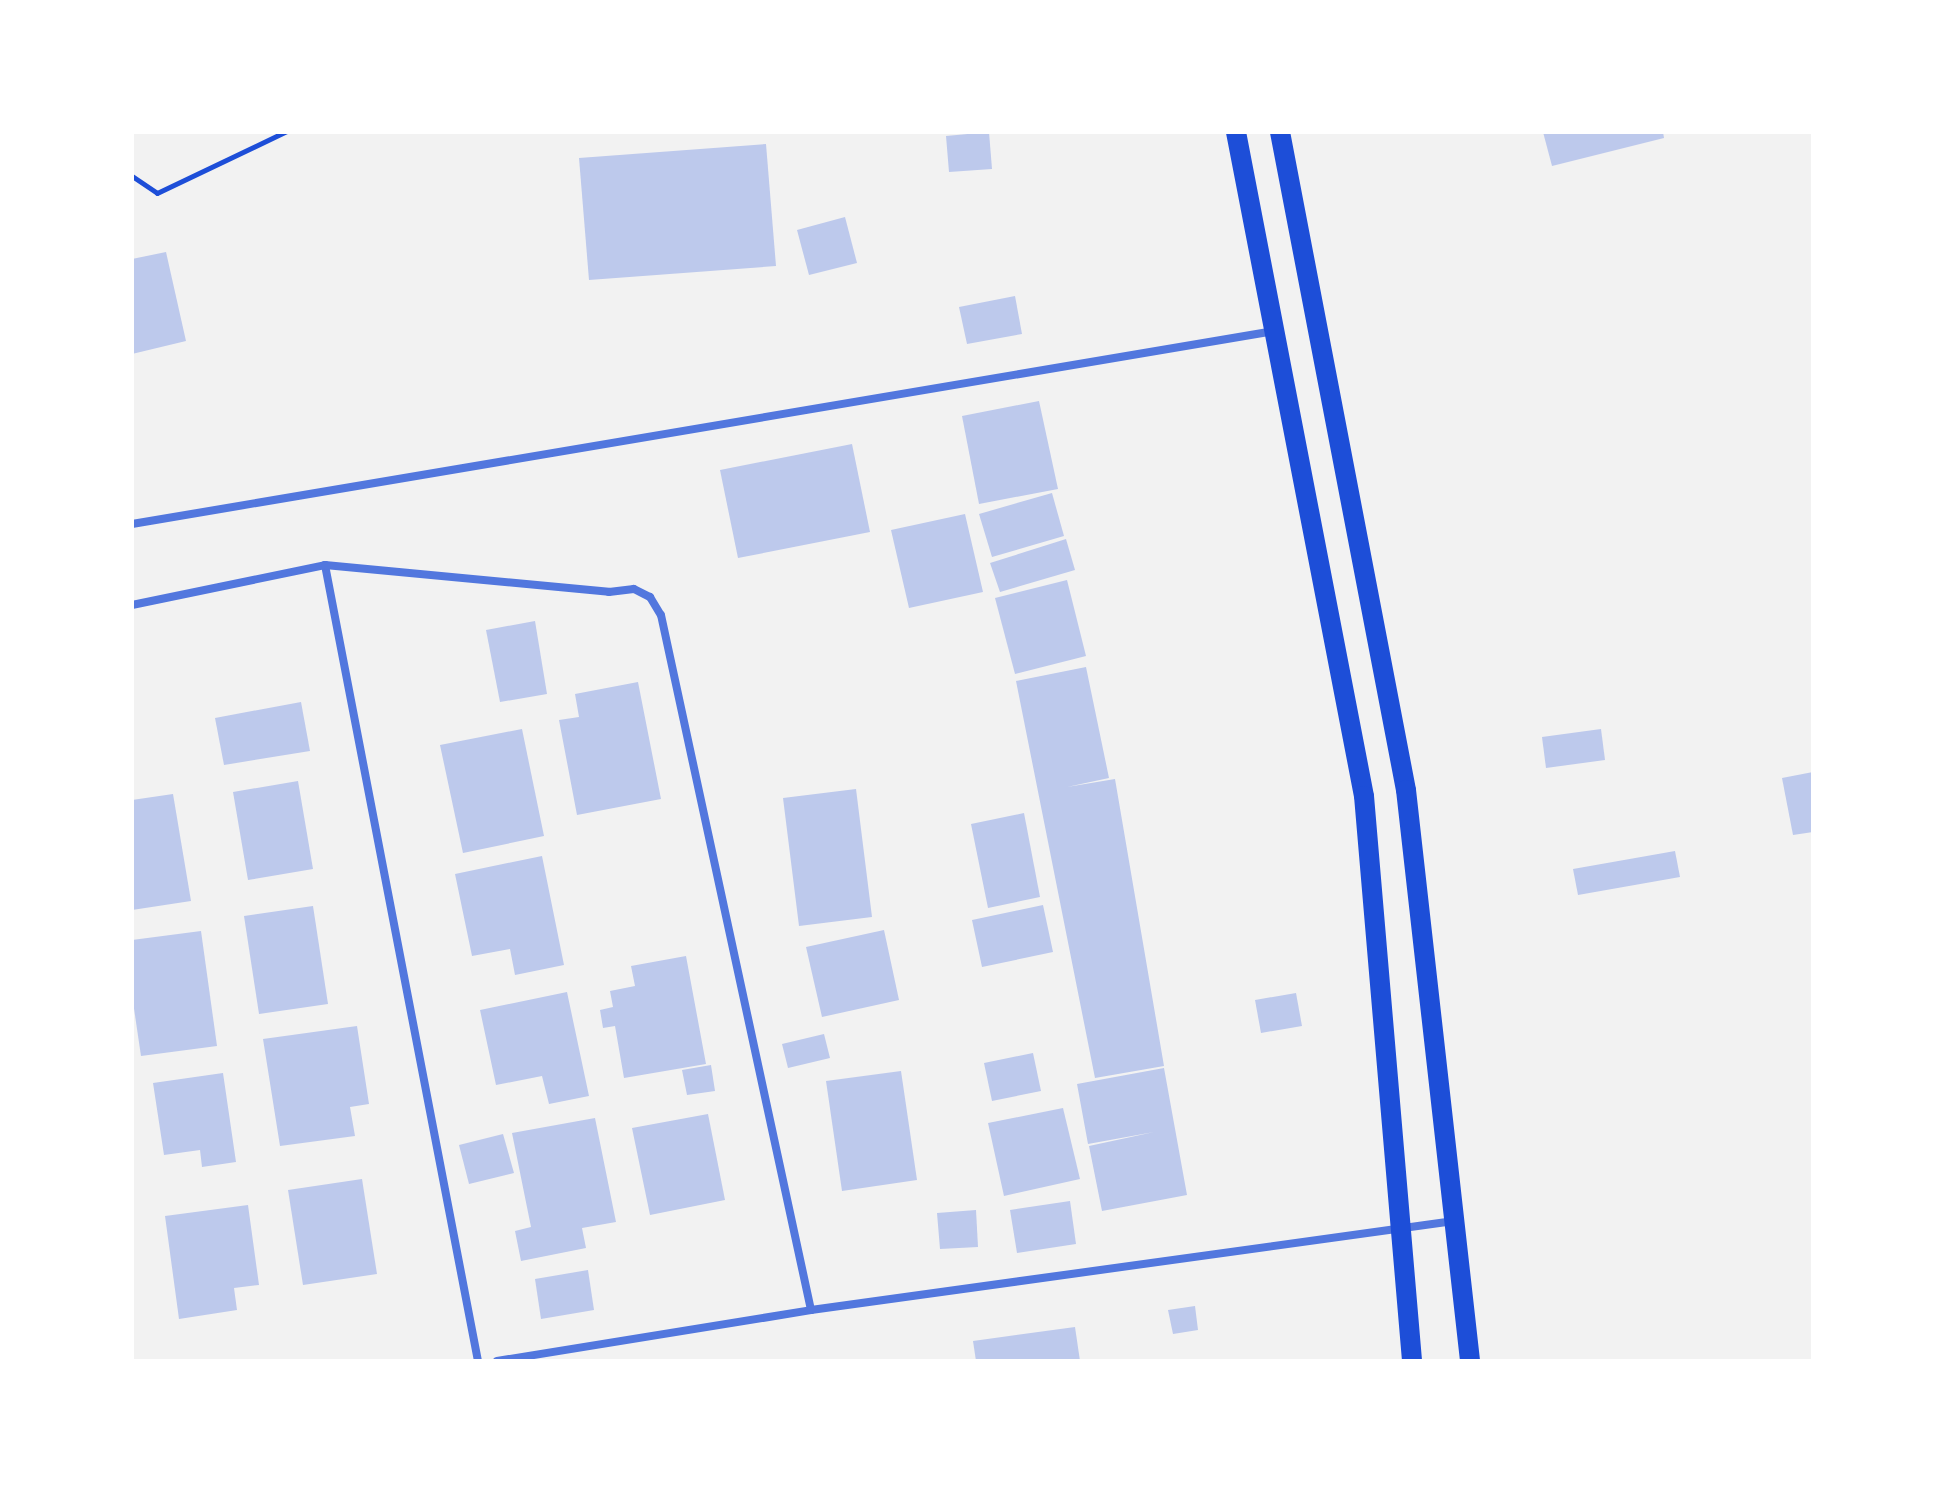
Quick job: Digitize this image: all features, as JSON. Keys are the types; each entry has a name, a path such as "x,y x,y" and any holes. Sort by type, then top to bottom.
{"main road":[{"path":"1236,132 1364,796 1412,1361"},
{"path":"1280,132 1406,790 1470,1361"}],"street":[{"path":"132,524 1274,331"},
{"path":"132,605 325,565 609,592 634,589 650,597 661,615 811,1310"},
{"path":"325,565 478,1361"},
{"path":"497,1361 811,1310 1400,1226 1455,1221"}],"path":[{"path":"132,176 157,193 285,132"}],"building":[{"path":"989,132 992,169 949,172 946,136"},
{"path":"1543,132 1663,132 1664,138 1552,166"},
{"path":"766,144 776,266 589,280 579,158"},
{"path":"845,217 857,263 809,275 797,230"},
{"path":"166,252 186,341 132,354 132,259"},
{"path":"1015,296 1022,334 967,344 959,307"},
{"path":"1039,401 1058,489 979,504 962,416"},
{"path":"852,444 870,532 738,558 720,470"},
{"path":"1052,493 1064,536 992,557 979,514"},
{"path":"965,514 983,592 909,608 891,530"},
{"path":"1066,539 1075,570 1000,592 990,563"},
{"path":"1067,580 1086,656 1015,674 995,598"},
{"path":"535,621 547,694 500,702 486,630"},
{"path":"1086,667 1109,778 1067,787 1115,779 1164,1066 1095,1078 1016,681"},
{"path":"638,682 661,799 577,815 559,720 579,717 575,694"},
{"path":"301,702 310,751 224,765 215,718"},
{"path":"522,729 544,836 463,853 440,745"},
{"path":"1601,729 1605,760 1546,768 1542,737"},
{"path":"1813,772 1813,832 1793,835 1782,778"},
{"path":"298,781 313,869 248,880 233,792"},
{"path":"856,789 872,917 799,926 783,798"},
{"path":"173,794 191,901 132,910 132,800"},
{"path":"1024,813 1040,897 988,908 971,824"},
{"path":"1675,851 1680,877 1578,895 1573,869"},
{"path":"542,856 564,965 515,975 510,949 472,956 455,874"},
{"path":"1043,905 1053,952 982,967 972,920"},
{"path":"313,906 328,1004 259,1014 244,916"},
{"path":"884,930 899,1000 822,1017 806,947"},
{"path":"201,931 217,1046 141,1056 132,995 132,940"},
{"path":"686,956 706,1064 624,1078 615,1026 603,1028 600,1010 613,1007 610,991 635,986 631,966"},
{"path":"567,992 589,1096 549,1104 542,1076 496,1085 480,1010"},
{"path":"1296,993 1302,1026 1261,1033 1255,1000"},
{"path":"357,1026 369,1104 350,1107 355,1136 280,1146 263,1039"},
{"path":"824,1034 830,1058 788,1068 782,1044"},
{"path":"1033,1053 1041,1091 992,1101 984,1063"},
{"path":"711,1065 715,1091 687,1095 682,1070"},
{"path":"1164,1068 1187,1195 1102,1211 1089,1146 1154,1132 1088,1144 1077,1084"},
{"path":"901,1071 917,1180 842,1191 826,1081"},
{"path":"223,1073 236,1162 202,1167 200,1150 164,1155 153,1083"},
{"path":"1063,1108 1080,1179 1004,1196 988,1123"},
{"path":"708,1114 725,1200 650,1215 632,1128"},
{"path":"595,1118 616,1222 582,1228 586,1248 521,1261 515,1231 531,1227 512,1133"},
{"path":"503,1134 514,1173 469,1184 459,1145"},
{"path":"362,1179 377,1274 303,1285 288,1190"},
{"path":"1070,1201 1076,1244 1017,1253 1010,1210"},
{"path":"248,1205 259,1285 234,1288 237,1310 179,1319 165,1216"},
{"path":"976,1210 978,1247 940,1249 937,1213"},
{"path":"588,1270 594,1310 541,1319 535,1279"},
{"path":"1195,1306 1198,1330 1173,1334 1168,1310"},
{"path":"1075,1327 1080,1361 976,1361 973,1341"}]}
